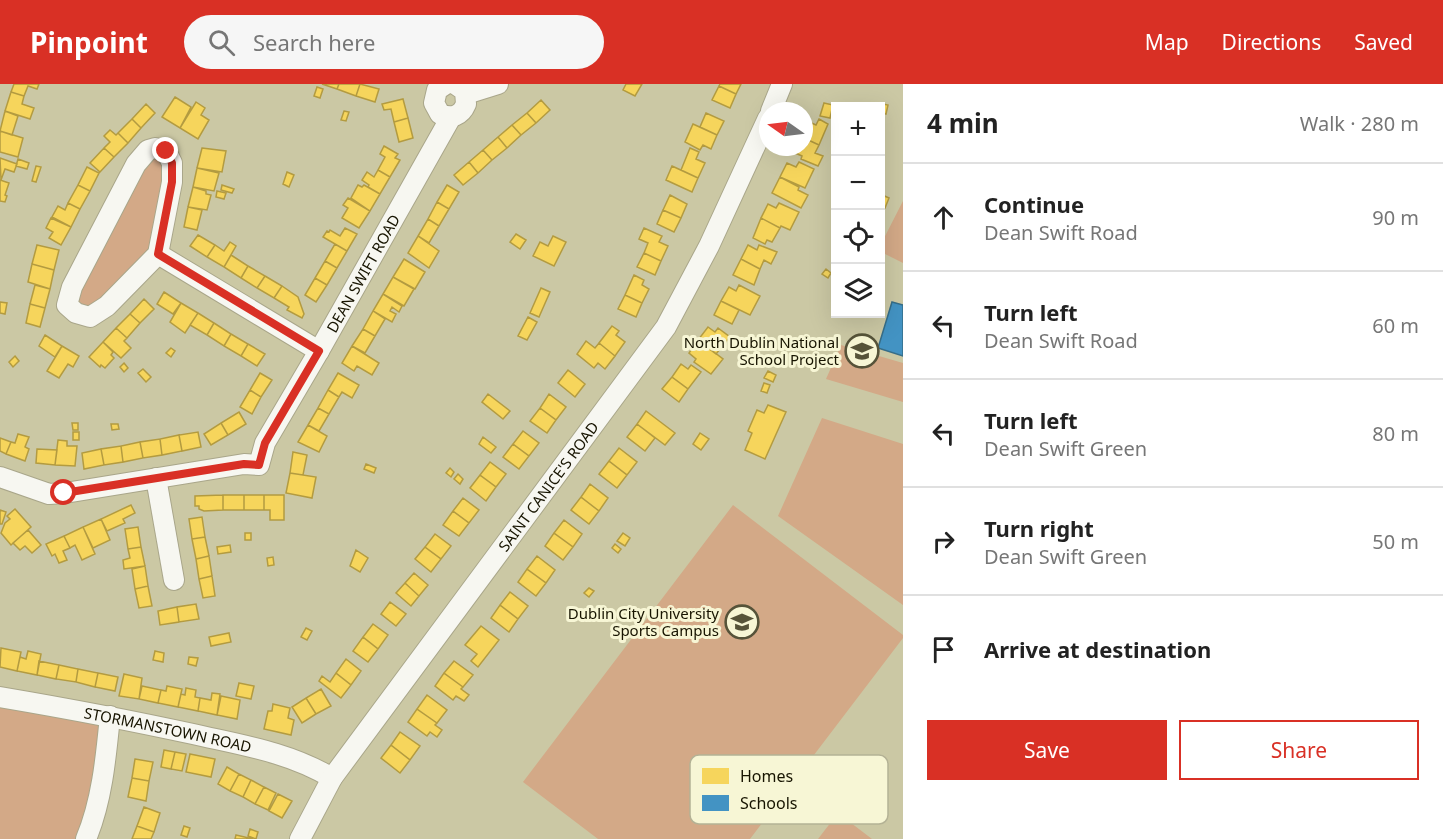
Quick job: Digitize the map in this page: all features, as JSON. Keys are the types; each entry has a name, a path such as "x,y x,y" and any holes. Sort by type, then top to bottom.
{"street":[{"path":"448,87 466,104 464,110 451,117 440,114 436,109 434,96 448,87 498,84"},
{"path":"775,102 782,84"},
{"name":"DEAN SWIFT ROAD","path":"0,477 49,494 244,464 259,465 265,443 451,117"},
{"name":"SAINT CANICE'S ROAD","path":"300,839 332,778 666,327 709,246 759,138"},
{"path":"155,148 166,151 172,163 172,182 158,254 107,306 90,317 76,314 67,305 72,287 136,164 148,150 155,148"},
{"path":"158,254 319,351"},
{"path":"156,478 174,580"},
{"name":"STORMANSTOWN ROAD","path":"0,696 110,716 289,756 313,766 332,778"},
{"path":"86,839 93,822 104,768 110,716"}],"shaded area":[{"path":"170,152 151,250 86,314 74,315 70,281 135,164"},
{"path":"903,201 903,263 885,254 885,236"},
{"path":"841,345 903,363 903,402 826,379"},
{"path":"822,418 903,444 903,605 778,516"},
{"path":"733,505 903,635 814,755 690,755 690,824 761,824 750,839 598,839 523,782"},
{"path":"0,705 99,724 104,734 79,839 0,839"},
{"path":"830,824 852,824 872,839 818,839"}],"building: Homes":[{"path":"14,84 39,84 37,89 28,86 24,96 11,92"},
{"path":"322,84 339,84 337,89"},
{"path":"339,84 360,84 356,96 337,89"},
{"path":"360,84 379,89 375,102 356,96"},
{"path":"626,84 642,84 635,96 623,90"},
{"path":"720,84 741,84 736,94 719,86"},
{"path":"719,86 736,94 730,108 712,100"},
{"path":"317,87 323,89 320,98 314,96"},
{"path":"11,92 24,96 22,104 34,108 30,119 5,111"},
{"path":"175,97 191,107 180,128 162,117"},
{"path":"403,99 408,118 394,122 391,109 384,110 382,104"},
{"path":"541,100 550,110 536,123 527,113"},
{"path":"196,102 205,108 201,115 209,120 198,139 180,128"},
{"path":"824,103 831,105 830,118 820,116"},
{"path":"146,104 155,113 141,128 132,119"},
{"path":"5,111 18,116 12,135 0,131"},
{"path":"344,111 349,112 346,121 341,120"},
{"path":"527,113 536,123 521,135 512,125"},
{"path":"706,113 724,121 717,135 700,127"},
{"path":"408,118 413,138 399,142 394,122"},
{"path":"132,119 141,128 128,143 118,133"},
{"path":"819,119 828,124 819,145 813,142 813,124 816,125"},
{"path":"693,124 717,135 711,149 703,145 700,150 685,142"},
{"path":"512,125 521,135 507,148 498,137"},
{"path":"110,130 116,135 118,133 128,143 114,157 104,148 110,142 104,136"},
{"path":"0,131 23,138 18,157 0,152"},
{"path":"498,137 507,148 492,160 483,150"},
{"path":"813,142 819,145 815,153 823,156 818,166 801,159 802,156 813,156"},
{"path":"384,146 398,154 395,158 400,160 390,177 378,170 385,157 380,154"},
{"path":"104,148 114,157 100,172 90,163"},
{"path":"202,148 226,151 222,172 197,168"},
{"path":"690,148 699,152 696,159 705,163 698,178 681,170"},
{"path":"483,150 492,160 478,173 469,162"},
{"path":"0,158 17,164 14,172 5,169 1,180"},
{"path":"18,159 29,163 27,169 16,166"},
{"path":"469,162 478,173 463,185 454,175"},
{"path":"799,162 814,169 805,188 780,177 787,163 796,167"},
{"path":"36,166 41,167 36,182 32,181"},
{"path":"672,166 698,178 692,192 666,180"},
{"path":"87,167 99,173 90,191 78,185"},
{"path":"197,168 219,173 214,191 193,187"},
{"path":"378,170 390,177 380,194 368,187 369,185 362,180 367,172 374,177"},
{"path":"287,172 294,175 289,187 283,184"},
{"path":"780,177 799,187 798,190 808,195 801,208 772,193"},
{"path":"0,180 9,183 5,202 0,201"},
{"path":"78,185 90,191 80,209 68,203"},
{"path":"222,185 234,189 232,193 221,190"},
{"path":"358,185 362,187 364,185 380,194 370,211 351,198"},
{"path":"447,185 459,192 449,209 437,202"},
{"path":"193,187 211,195 207,210 188,207"},
{"path":"217,191 226,193 224,199 216,197"},
{"path":"670,195 687,204 681,218 663,210"},
{"path":"885,196 889,198 885,208"},
{"path":"348,198 370,211 359,228 342,218 348,208 343,205"},
{"path":"437,202 449,209 439,226 428,219"},
{"path":"68,203 80,209 71,227 52,217 58,206 65,210"},
{"path":"779,203 799,212 790,230 781,226 780,228 761,218 768,204 776,208"},
{"path":"188,207 202,210 197,230 184,227"},
{"path":"663,210 681,218 674,232 657,224"},
{"path":"51,218 71,227 61,245 49,238 53,232 46,228"},
{"path":"761,218 780,228 772,242 767,240 765,244 753,238"},
{"path":"428,219 439,226 429,243 418,236"},
{"path":"345,228 357,234 347,251 323,237 330,230 340,236"},
{"path":"644,228 662,236 659,242 668,246 661,261 644,253 648,243 639,239"},
{"path":"516,234 526,240 520,249 510,242"},
{"path":"198,235 215,245 207,257 190,246"},
{"path":"418,236 439,251 429,268 408,253"},
{"path":"553,236 566,242 554,266 533,256 540,242 548,246"},
{"path":"230,242 236,246 224,267 207,257 215,245 224,251"},
{"path":"335,244 347,251 337,268 325,261"},
{"path":"37,245 59,250 54,270 32,264"},
{"path":"748,245 757,250 759,245 777,252 771,264 764,260 760,269 741,259"},
{"path":"644,253 661,261 655,275 637,267"},
{"path":"231,255 248,266 241,278 224,267"},
{"path":"404,259 425,272 415,289 393,277"},
{"path":"741,259 760,269 754,285 733,275"},
{"path":"325,261 337,268 327,285 315,278"},
{"path":"32,264 54,270 50,289 28,282"},
{"path":"248,266 265,276 257,288 241,278"},
{"path":"826,269 831,273 828,278 822,274"},
{"path":"634,275 644,280 642,285 649,289 642,303 625,295"},
{"path":"265,276 282,286 274,298 257,288"},
{"path":"393,277 414,289 404,306 383,294"},
{"path":"315,278 327,285 316,302 305,295"},
{"path":"35,285 50,289 45,308 30,304"},
{"path":"739,285 760,296 750,315 721,301 729,287 736,291"},
{"path":"282,286 298,297 304,314 302,318 287,310 289,307 274,298"},
{"path":"541,288 550,292 539,317 530,313"},
{"path":"164,292 181,303 173,314 157,304"},
{"path":"383,294 402,306 399,312 392,307 390,311 396,314 392,322 373,311"},
{"path":"625,295 642,303 636,317 618,309"},
{"path":"144,299 154,309 140,323 130,314"},
{"path":"721,301 739,310 732,324 714,315"},
{"path":"0,302 7,303 5,314 0,313"},
{"path":"181,303 198,313 185,333 170,322"},
{"path":"30,304 45,308 40,327 26,323"},
{"path":"373,311 385,319 375,336 363,329"},
{"path":"198,313 214,323 207,335 190,325"},
{"path":"130,314 140,323 127,338 116,328"},
{"path":"528,317 537,322 527,340 518,336"},
{"path":"214,323 231,334 224,346 207,335"},
{"path":"612,326 619,331 616,335 625,342 615,356 599,343"},
{"path":"708,327 715,332 718,328 730,337 716,354 698,340"},
{"path":"116,328 127,338 124,341 131,348 121,358 103,342"},
{"path":"363,329 375,336 365,353 352,346"},
{"path":"231,334 248,344 241,356 224,346"},
{"path":"45,335 62,346 55,357 39,346"},
{"path":"698,340 723,359 711,374 694,362 696,359 689,353"},
{"path":"586,341 595,348 599,343 615,356 605,369 598,363 594,368 577,354"},
{"path":"103,342 113,352 111,355 114,358 105,368 101,365 100,367 89,357"},
{"path":"248,344 265,354 257,366 241,356"},
{"path":"62,346 79,356 73,367 68,364 59,378 47,371"},
{"path":"352,346 379,363 372,375 357,366 354,371 342,363"},
{"path":"171,348 175,351 171,357 166,353"},
{"path":"15,356 19,361 13,367 9,362"},
{"path":"124,363 128,368 124,372 120,367"},
{"path":"681,364 688,369 691,365 701,372 688,389 672,377"},
{"path":"143,369 151,377 146,382 138,373"},
{"path":"568,370 585,384 575,397 558,383"},
{"path":"768,371 776,375 773,382 764,378"},
{"path":"260,373 272,380 261,397 250,390"},
{"path":"338,373 359,385 352,398 342,392 339,397 328,390"},
{"path":"672,377 688,389 679,402 662,389"},
{"path":"764,383 770,385 767,393 761,391"},
{"path":"250,390 261,397 252,414 240,407"},
{"path":"328,390 339,397 329,414 318,408"},
{"path":"488,394 510,411 503,419 482,402"},
{"path":"549,394 566,407 556,420 540,408"},
{"path":"768,405 786,412 765,459 745,450 752,433 748,431 757,410 764,413"},
{"path":"318,408 329,414 319,431 308,425"},
{"path":"540,408 556,420 547,433 530,421"},
{"path":"646,411 675,433 665,445 637,424"},
{"path":"239,412 246,424 228,435 221,423"},
{"path":"72,423 78,423 78,430 73,430"},
{"path":"221,423 228,435 211,445 204,434"},
{"path":"111,424 118,424 119,429 112,430"},
{"path":"637,424 655,438 645,451 627,437"},
{"path":"308,425 327,436 319,452 298,442"},
{"path":"523,431 539,443 529,456 513,444"},
{"path":"73,432 79,432 79,440 73,440"},
{"path":"198,432 201,447 182,451 179,435"},
{"path":"700,433 709,439 701,450 693,444"},
{"path":"18,434 29,437 25,447 29,449 25,461 6,454 11,442 15,443"},
{"path":"179,435 182,451 162,455 160,439"},
{"path":"483,437 496,447 491,453 479,444"},
{"path":"0,438 11,442 6,454 0,451"},
{"path":"160,439 162,455 143,458 140,442"},
{"path":"58,440 67,441 67,446 77,446 75,466 55,465"},
{"path":"140,442 143,458 123,462 121,446"},
{"path":"513,444 529,456 519,469 503,457"},
{"path":"121,446 123,462 104,465 101,449"},
{"path":"619,448 637,462 627,475 609,461"},
{"path":"37,449 57,450 55,465 36,463"},
{"path":"101,449 104,465 84,469 82,453"},
{"path":"293,452 307,455 303,475 290,473"},
{"path":"609,461 627,475 617,488 599,474"},
{"path":"490,462 506,474 496,487 480,475"},
{"path":"366,464 376,468 374,473 364,469"},
{"path":"450,468 454,472 451,477 446,473"},
{"path":"290,473 316,477 312,498 286,493"},
{"path":"458,474 463,479 460,484 454,479"},
{"path":"480,475 496,487 486,501 470,488"},
{"path":"590,484 608,498 599,511 581,497"},
{"path":"223,495 223,510 204,511 199,509 199,506 195,506 195,496"},
{"path":"223,495 244,495 244,510 223,510"},
{"path":"244,495 264,495 264,510 244,510"},
{"path":"264,495 284,495 284,520 270,520 270,510 264,510"},
{"path":"581,497 599,511 589,524 571,510"},
{"path":"463,498 479,510 469,523 453,511"},
{"path":"131,505 135,513 123,519 125,523 107,531 101,519"},
{"path":"15,509 31,527 11,545 1,533 5,523 10,519 7,516"},
{"path":"0,510 6,512 2,524 0,524"},
{"path":"453,511 469,523 459,536 443,525"},
{"path":"202,517 205,537 192,539 189,519"},
{"path":"101,519 110,540 93,548 83,527"},
{"path":"564,520 582,534 573,547 554,533"},
{"path":"83,527 95,554 82,560 75,545 70,548 64,536"},
{"path":"138,527 141,547 128,549 125,529"},
{"path":"28,530 41,545 32,553 25,546 20,550 13,543"},
{"path":"245,533 251,533 251,540 245,540"},
{"path":"554,533 573,547 563,560 545,546"},
{"path":"623,533 630,538 625,546 617,541"},
{"path":"435,534 451,546 441,559 425,547"},
{"path":"64,536 70,548 63,551 67,560 59,563 55,554 52,556 46,544"},
{"path":"205,537 209,556 196,559 192,539"},
{"path":"615,544 621,549 618,553 612,548"},
{"path":"230,545 231,552 218,554 217,547"},
{"path":"141,547 145,566 124,569 123,560 130,558 128,549"},
{"path":"425,547 441,559 431,572 415,559"},
{"path":"356,550 368,558 360,572 350,566"},
{"path":"209,556 212,576 199,579 196,559"},
{"path":"537,556 555,570 546,583 527,569"},
{"path":"273,557 274,565 268,566 267,558"},
{"path":"145,566 148,586 135,589 132,569"},
{"path":"527,569 546,583 536,596 518,582"},
{"path":"414,573 428,585 419,596 405,583"},
{"path":"212,576 215,596 203,598 199,579"},
{"path":"405,583 419,596 411,606 396,593"},
{"path":"148,586 152,606 139,608 135,589"},
{"path":"589,588 594,591 589,597 584,593"},
{"path":"510,592 528,606 518,619 500,605"},
{"path":"390,602 406,614 396,626 381,614"},
{"path":"196,604 199,619 179,622 177,607"},
{"path":"500,605 518,619 509,632 491,618"},
{"path":"177,607 179,622 160,625 158,611"},
{"path":"373,624 388,635 378,649 363,637"},
{"path":"481,626 499,640 478,667 471,661 477,654 465,645"},
{"path":"306,628 312,631 307,640 301,637"},
{"path":"229,633 231,642 211,646 209,637"},
{"path":"363,637 378,649 368,662 353,651"},
{"path":"1,648 21,652 17,671 0,667"},
{"path":"28,651 41,654 37,675 17,671 20,657 26,659"},
{"path":"155,651 164,653 163,662 153,660"},
{"path":"189,657 198,658 196,666 188,664"},
{"path":"346,659 361,671 351,685 336,673"},
{"path":"39,661 59,665 56,679 37,675"},
{"path":"454,661 473,675 463,687 444,673"},
{"path":"59,665 78,669 76,682 56,679"},
{"path":"78,669 98,673 95,687 76,682"},
{"path":"98,673 118,677 115,691 95,687"},
{"path":"336,673 351,685 341,698 319,681 322,676 330,682"},
{"path":"444,673 463,687 461,689 469,695 464,701 456,696 453,700 435,686"},
{"path":"124,674 142,678 139,699 119,696"},
{"path":"239,683 254,686 251,699 236,696"},
{"path":"142,686 161,690 158,703 139,699"},
{"path":"167,686 182,689 178,707 158,703 161,690 166,691"},
{"path":"186,688 196,690 195,697 200,698 198,711 178,707 181,694 185,695"},
{"path":"321,689 331,706 316,714 306,698"},
{"path":"212,693 220,694 217,715 198,711 200,698 211,700"},
{"path":"427,695 447,710 437,723 417,709"},
{"path":"221,696 240,700 237,719 217,715"},
{"path":"306,698 316,714 302,723 292,707"},
{"path":"273,704 290,708 288,718 294,720 291,735 264,729 268,711 272,711"},
{"path":"417,709 437,723 435,725 442,730 437,737 430,732 427,736 408,722"},
{"path":"400,732 420,746 410,760 391,745"},
{"path":"391,745 410,760 400,773 381,758"},
{"path":"164,750 175,752 171,769 161,767"},
{"path":"175,752 186,754 182,771 171,769"},
{"path":"190,754 215,759 211,777 186,772"},
{"path":"135,759 153,762 149,781 132,778"},
{"path":"227,767 239,774 230,791 218,784"},
{"path":"239,774 251,780 243,797 230,791"},
{"path":"132,778 149,781 146,801 128,797"},
{"path":"251,780 264,787 255,804 243,797"},
{"path":"264,787 276,793 268,810 255,804"},
{"path":"278,794 292,801 282,818 269,811"},
{"path":"144,807 160,813 154,832 137,826"},
{"path":"137,826 154,832 151,839 132,839"},
{"path":"184,826 190,828 187,837 181,835"},
{"path":"250,829 258,832 256,839 248,836"},
{"path":"236,835 253,839 235,839"}],"building: Schools":[{"name":"North Dublin National School Project","path":"892,302 903,305 903,356 878,348"}],"place":[{"name":"North Dublin National School Project","path":"862,351"},
{"name":"Dublin City University Sports Campus","path":"742,622"}],"route":[{"path":"64,493 244,464 259,465 265,443 319,351 158,254 172,182 172,163 166,151"}]}
